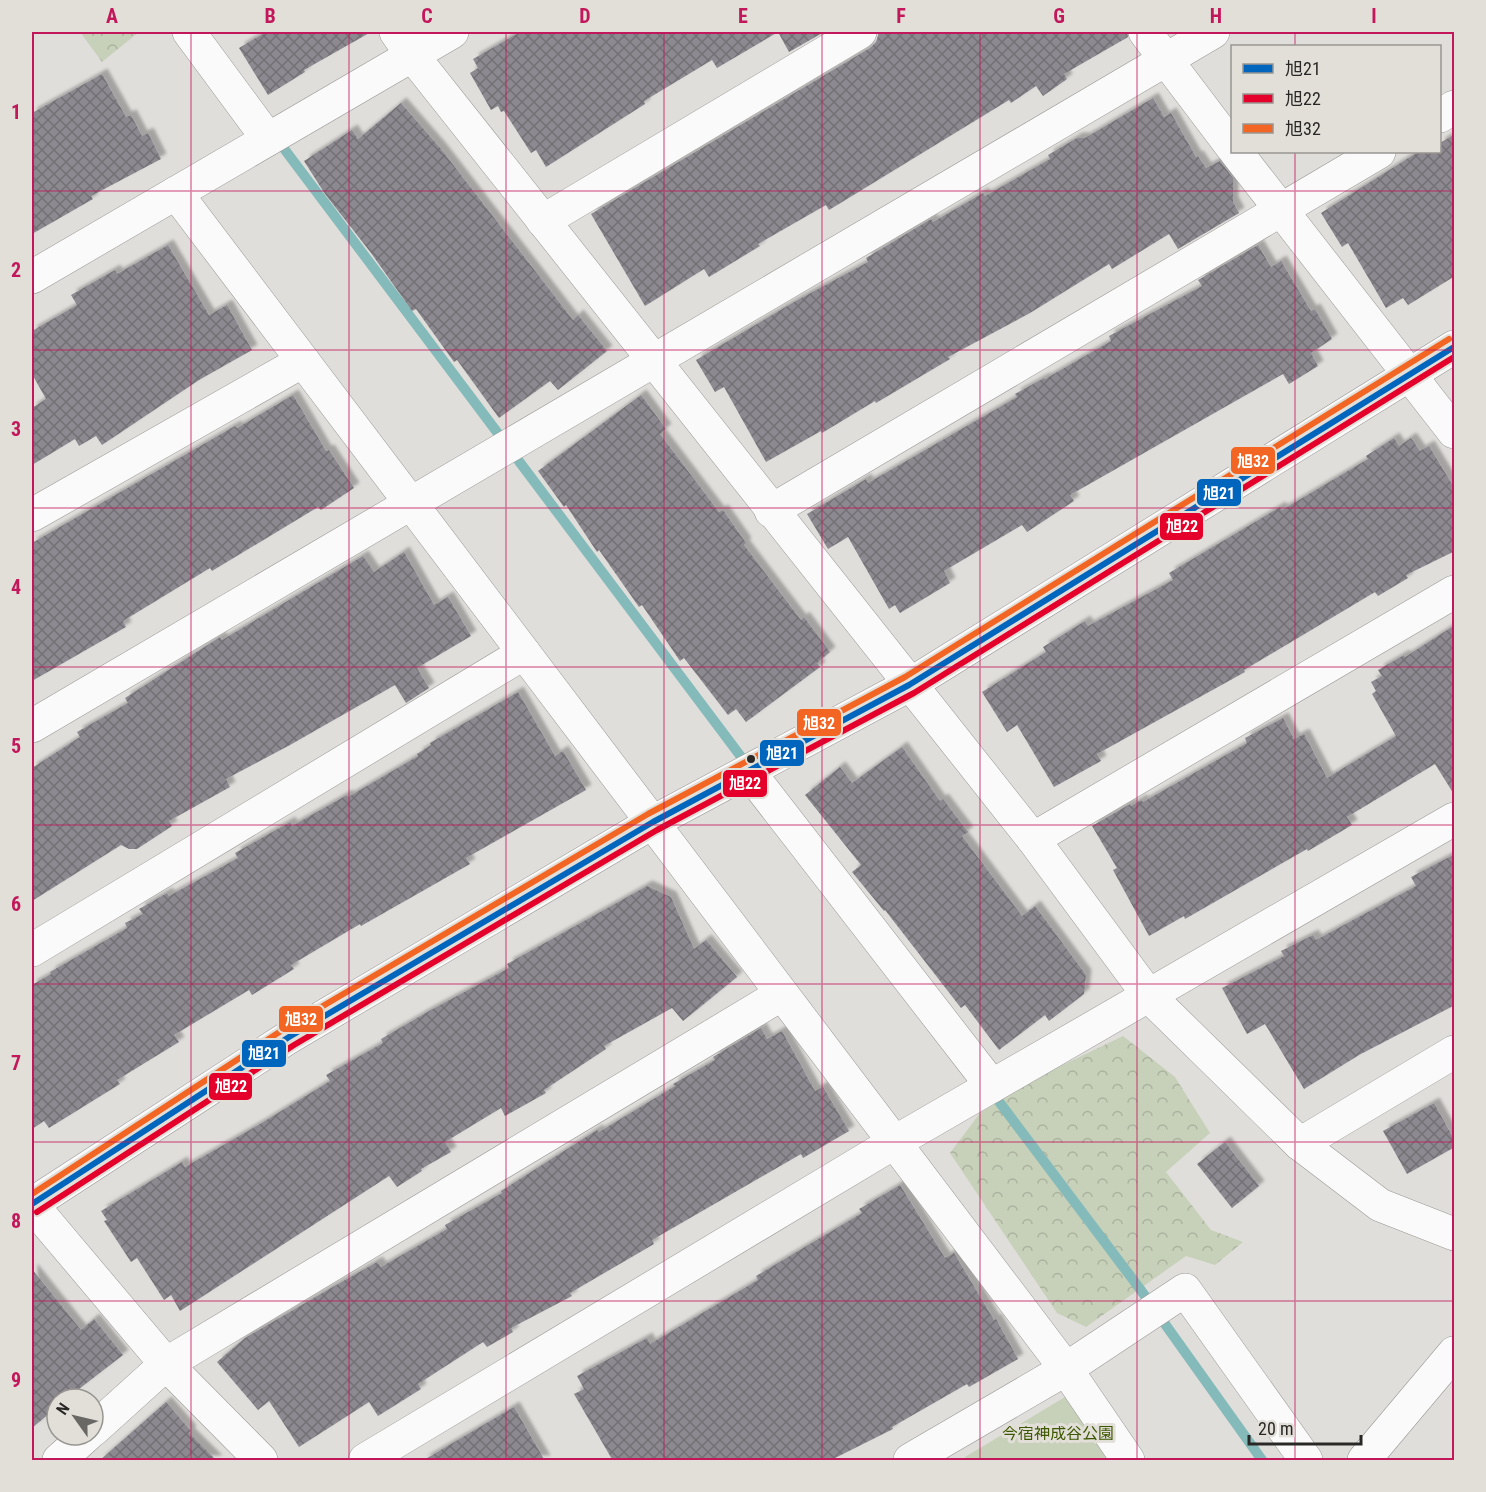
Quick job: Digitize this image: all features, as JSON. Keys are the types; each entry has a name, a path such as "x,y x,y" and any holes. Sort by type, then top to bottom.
{"street":[{"path":"189,32 268,139"},
{"path":"32,277 268,139 404,43 452,32"},
{"path":"543,221 860,32"},
{"path":"1145,32 1231,144"},
{"path":"32,726 1213,32"},
{"path":"404,43 771,511 1033,839 1149,996 1300,1144 1380,1205 1455,1234"},
{"path":"1441,115 1455,107"},
{"path":"1237,153 1455,432"},
{"path":"771,511 1377,153"},
{"path":"176,193 1066,1368 1128,1461"},
{"path":"261,1461 166,1364 32,1204 289,1037 653,822 909,685 1455,347"},
{"path":"32,516 303,361"},
{"path":"1033,839 1455,592"},
{"path":"32,950 524,653"},
{"path":"749,772 992,1086"},
{"path":"365,1461 895,1142 1455,819"},
{"path":"105,1419 166,1364 782,994"},
{"path":"1300,1144 1455,1052"},
{"path":"910,1461 1066,1368 1185,1290 1306,1461"},
{"path":"1364,1461 1451,1363"},
{"path":"59,1461 74,1447"}],"green space":[{"path":"80,32 139,32 102,62"},
{"path":"1123,1036 1175,1077 1210,1133 1166,1172 1211,1230 1243,1242 1215,1265 1186,1256 1086,1327 1057,1313 950,1153 980,1113 1044,1074"},
{"name":"今宿神成谷公園","path":"1065,1397 1111,1460 967,1460 965,1457"}],"building":[{"path":"266,32 371,32 304,70 305,72 268,95 239,48"},
{"path":"520,32 778,32 717,68 712,60 644,101 645,104 546,167 536,150 531,153 504,111 501,112 498,106 491,110 470,73 478,68 473,59"},
{"path":"778,32 824,32 789,52"},
{"path":"879,32 1127,32 1128,37 1064,74 1067,79 1043,96 1036,86 1011,103 1009,100 829,210 826,205 758,244 760,246 709,277 704,269 645,306 591,214 870,48 876,42"},
{"path":"102,74 126,117 131,115 142,136 148,133 161,159 91,196 93,199 32,234 32,113"},
{"path":"1153,98 1164,117 1171,113 1196,157 1198,156 1206,168 1220,161 1233,178 1233,202 1239,213 1178,249 1169,234 1112,269 1109,264 1030,313 948,357 950,359 876,403 875,401 822,433 821,431 766,462 724,387 715,392 696,360 794,302 868,262 866,258 931,219 933,222 983,193 985,196 1050,159 1048,155 1077,138 1085,138"},
{"path":"401,103 441,149 573,320 578,315 607,351 558,390 550,381 499,418 457,360 454,362 416,309 412,311 325,194 304,161 352,130 358,139"},
{"path":"1455,134 1455,276 1408,305 1403,298 1386,308 1348,243 1342,247 1321,213 1416,153 1441,153 1441,142"},
{"path":"168,245 209,315 227,305 252,350 199,380 102,445 96,436 79,446 75,439 32,465 32,408 46,399 32,374 32,331 77,305 71,295 115,270 117,274"},
{"path":"1258,245 1271,267 1281,261 1311,311 1315,309 1332,339 1311,353 1318,366 1289,384 1283,374 1070,495 1074,501 1027,532 1022,525 944,571 950,583 900,613 895,605 889,609 848,537 828,549 807,514 866,479 868,483 1017,397 1015,394 1111,341 1109,336 1202,286 1198,280"},
{"path":"293,395 326,451 329,450 354,488 321,510 318,507 212,571 210,568 123,621 126,627 32,681 32,543"},
{"path":"641,395 666,429 660,434 719,512 723,510 746,543 744,545 801,620 804,617 830,652 817,663 820,667 746,722 736,709 728,715 684,658 680,661 642,605 639,607 599,550 597,552 566,505 564,507 538,471"},
{"path":"1394,438 1399,446 1411,438 1420,451 1429,446 1455,489 1455,551 1406,575 1408,578 1378,596 1375,592 1244,670 1245,672 1097,754 1101,761 1054,787 1017,725 1007,732 982,692 1046,652 1043,647 1085,621 1088,626 1173,580 1169,573 1280,507 1282,510 1368,459 1366,456"},
{"path":"404,552 434,605 448,597 471,636 417,668 429,688 406,703 395,685 226,779 230,787 169,821 172,826 137,849 129,849 121,845 32,901 32,768 80,737 77,732 128,703 125,698 220,637 222,640 363,556 374,572"},
{"path":"1455,625 1455,796 1435,764 1347,817 1352,825 1185,919 1184,916 1149,936 1113,870 1117,868 1092,826 1130,804 1131,806 1141,800 1143,802 1247,743 1245,738 1283,718 1294,739 1304,734 1327,778 1396,736 1372,694 1376,691 1371,682 1382,676 1378,670 1404,655 1405,657"},
{"path":"518,692 555,756 563,751 586,790 466,858 470,864 361,926 360,924 291,965 294,969 252,995 249,990 174,1035 179,1042 117,1080 120,1084 49,1128 44,1121 32,1129 32,985 51,974 50,972 127,928 125,923 143,914 139,909 167,893 169,896 238,858 235,853 290,822 292,826 347,795 348,797 418,756 417,754 431,745 430,743"},
{"path":"902,747 940,801 943,799 968,832 962,836 1022,916 1035,906 1086,975 1084,994 1049,1021 1045,1015 999,1050 965,1005 961,1008 885,910 852,872 861,865 805,795 840,767 852,783"},
{"path":"1455,854 1455,1005 1359,1055 1304,1089 1265,1024 1247,1034 1222,988 1284,956 1281,951 1313,935 1316,940 1416,886 1411,877"},
{"path":"647,886 671,897 694,949 706,940 737,977 683,1021 672,1008 604,1046 606,1049 544,1090 546,1093 505,1116 501,1108 445,1142 451,1152 421,1169 422,1171 397,1187 389,1176 180,1311 171,1295 164,1300 137,1258 131,1262 104,1221 107,1220 101,1211 182,1162 185,1167 260,1124 330,1081 326,1075 383,1043 381,1039 509,968 507,964"},
{"path":"761,1028 767,1039 782,1031 815,1091 823,1087 849,1131 803,1158 801,1154 652,1240 654,1244 570,1293 572,1296 511,1328 513,1332 487,1347 483,1342 418,1384 421,1389 378,1416 369,1402 299,1447 269,1401 258,1410 217,1362 245,1338 331,1288 377,1262 381,1267 447,1229 445,1225 502,1193 501,1191 597,1130 599,1132 675,1086 673,1084 715,1060 713,1057"},
{"path":"1434,1103 1455,1141 1455,1147 1407,1174 1383,1131"},
{"path":"1225,1142 1259,1186 1232,1208 1197,1164"},
{"path":"900,1185 945,1258 954,1253 994,1320 996,1319 1018,1359 969,1387 967,1384 892,1427 893,1429 829,1461 613,1461 574,1394 584,1389 577,1376 647,1338 650,1344 758,1280 756,1276 862,1213 859,1209"},
{"path":"32,1269 81,1330 94,1319 123,1355 82,1387 45,1387 45,1417 32,1428"},
{"path":"166,1402 191,1431 189,1433 217,1461 99,1461"},
{"path":"514,1407 545,1461 422,1461"}],"waterway":[{"path":"276,138 748,766"},
{"path":"991,1091 1140,1289 1262,1460"}],"transit line":[{"name":"旭32","path":"32,1194 284,1029 648,814 905,677 1449,339"},
{"name":"旭21","path":"32,1204 289,1037 653,822 909,685 1454,347"},
{"name":"旭22","path":"37,1212 294,1045 657,830 914,693 1454,357"}]}
